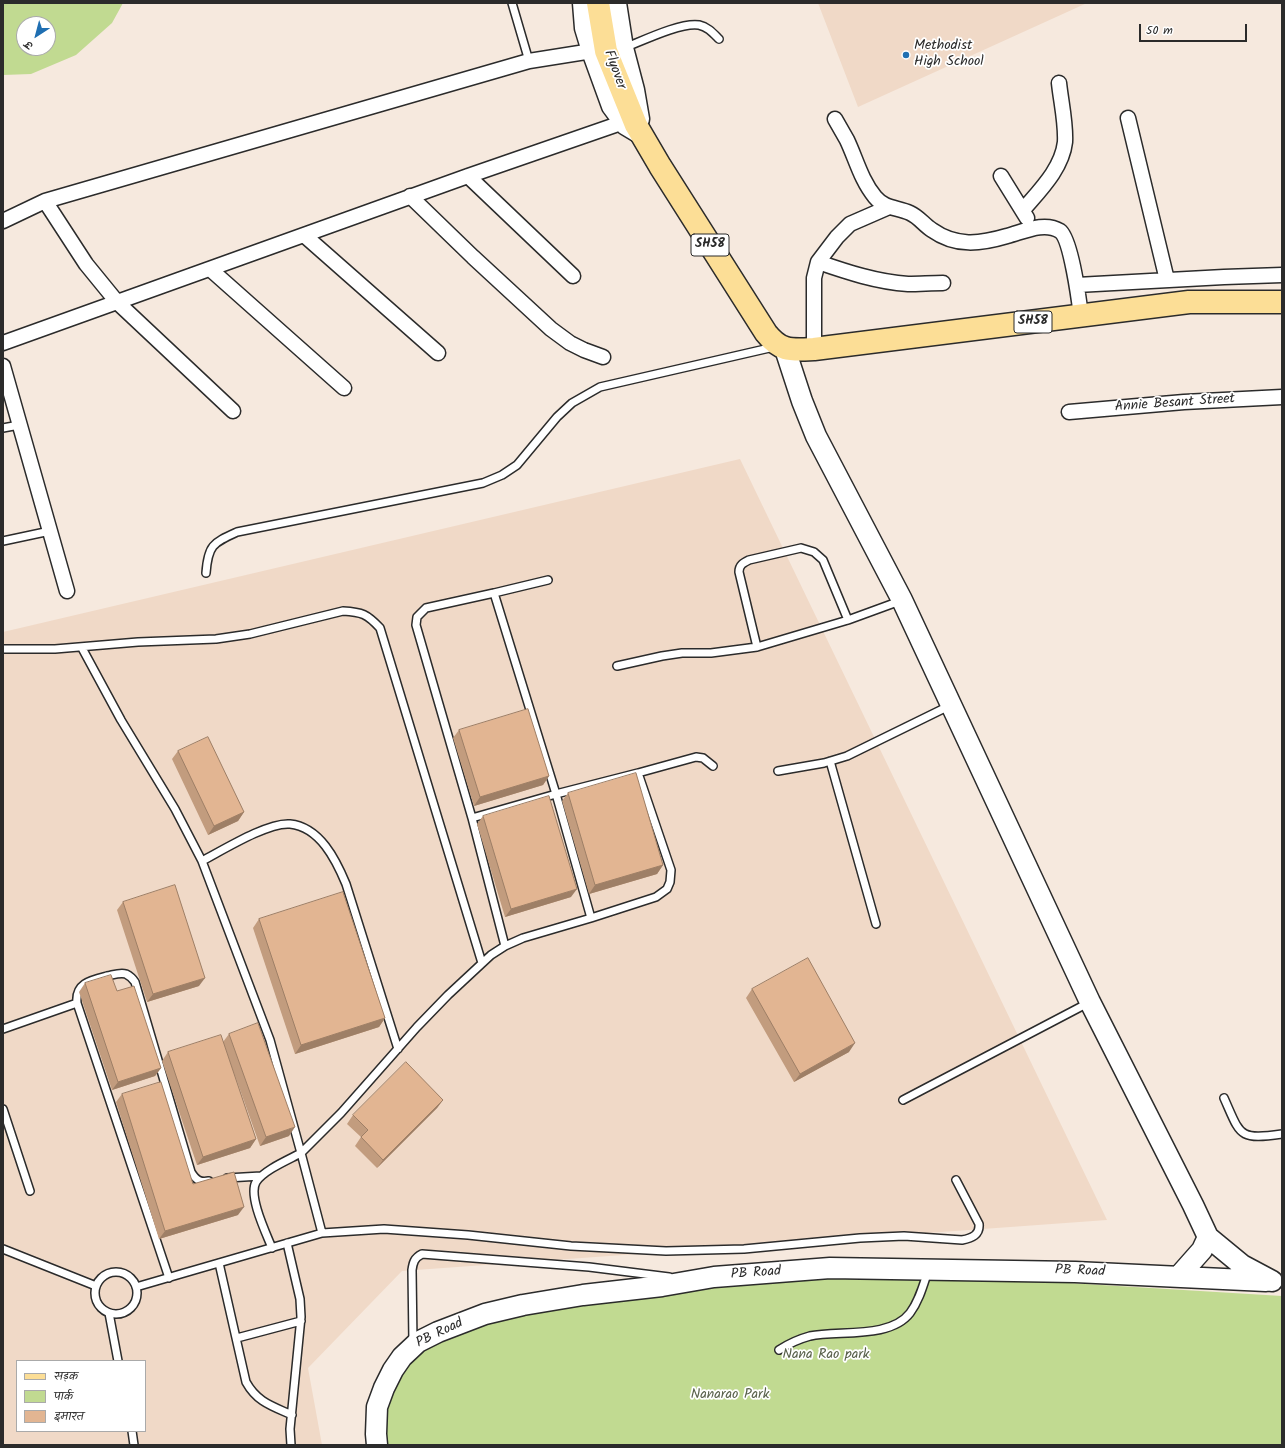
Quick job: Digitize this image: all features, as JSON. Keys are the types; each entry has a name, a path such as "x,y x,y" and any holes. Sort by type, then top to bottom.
{"main road":[{"name":"Flyover","path":"598,3 606,51 626,116 641,134"},
{"name":"SH58","path":"641,134 746,303 766,333 781,347 793,350 814,349 1189,302 1282,302"}],"street":[{"path":"582,3 585,28 612,106 626,116"},
{"path":"616,3 623,48 634,90 641,134"},
{"path":"3,221 45,201 529,61 592,51"},
{"path":"1023,210 1054,173 1065,143 1064,120 1059,83"},
{"path":"3,343 468,176 626,116"},
{"path":"1128,118 1167,280"},
{"path":"835,119 847,140 867,186 876,198 889,207 910,213 942,237 952,241 970,243 983,242 1033,229 1047,227 1060,232 1066,239 1077,285 1081,316"},
{"path":"468,176 573,276"},
{"path":"1001,176 1023,210 1033,229"},
{"path":"410,196 473,257 551,328 570,343 603,357"},
{"path":"45,201 86,264 117,302 233,411"},
{"path":"814,349 814,278 818,262 837,237 850,224 889,207"},
{"path":"304,235 438,354"},
{"path":"818,262 862,276 887,281 909,284 943,282"},
{"path":"210,268 344,388"},
{"path":"1077,285 1224,277 1282,276"},
{"path":"781,347 816,436 902,600 1090,1002 1208,1237 1242,1265 1277,1281"},
{"path":"3,366 66,591"},
{"name":"Annie Besant Street","path":"1069,412 1184,402 1282,397"},
{"path":"1179,1276 1202,1250 1208,1237"},
{"name":"PB Road","path":"377,1445 377,1407 393,1370 402,1357 418,1342 438,1332 485,1314 523,1305 582,1295 662,1286 714,1277 830,1268 1075,1272 1277,1281"}],"lane":[{"path":"512,3 529,61"},
{"path":"623,48 676,28 692,24 700,25 709,29 719,39"},
{"path":"206,573 207,558 212,547 219,540 237,532 483,482 502,475 517,465 557,417 572,403 600,387 781,347"},
{"path":"3,428 20,425"},
{"path":"3,542 50,531"},
{"path":"757,647 739,572 739,568 742,563 749,560 802,548 814,552 823,560 848,620"},
{"path":"505,946 472,818 416,625 417,617 426,608 494,594 548,580"},
{"path":"494,594 556,794 591,918"},
{"path":"617,666 682,653 711,653 757,647 848,620 902,600"},
{"path":"3,649 54,650 138,642 216,638 250,634 343,611 356,612 370,617 380,628 482,963"},
{"path":"82,648 125,726 175,809 202,861 270,1040 322,1233"},
{"path":"778,771 830,761 847,756 951,705"},
{"path":"472,818 696,757 703,758 713,766"},
{"path":"830,761 876,924"},
{"path":"272,1248 255,1202 253,1192 256,1182 261,1176 301,1153 341,1113 398,1048 448,995 482,963 505,946 522,938 656,897 666,889 670,882 671,870 638,774"},
{"path":"202,861 258,832 278,825 290,824 304,828 319,838 337,863 346,884 398,1048"},
{"path":"169,1278 77,1003 76,996 80,989 91,980 122,974 128,975 136,982 191,1172 194,1177 202,1182 226,1178 261,1176"},
{"path":"903,1100 1090,1002"},
{"path":"3,1029 77,1003"},
{"path":"1224,1098 1238,1128 1245,1135 1258,1137 1282,1134"},
{"path":"3,1109 30,1191"},
{"path":"136,1287 322,1233 384,1229 468,1235 571,1246 666,1251 744,1249 860,1238 904,1236 962,1240 969,1239 976,1235 979,1230 979,1224 956,1180"},
{"path":"287,1243 300,1299 301,1321 290,1429 291,1445"},
{"path":"3,1249 96,1286"},
{"path":"413,1347 412,1270 414,1261 422,1254 589,1267 693,1281"},
{"path":"219,1263 246,1382 252,1392 268,1404 292,1415"},
{"path":"779,1350 790,1343 810,1336 881,1330 896,1325 908,1315 917,1302 928,1269"},
{"path":"116,1272 129,1276 136,1287 136,1300 128,1311 116,1314 109,1313 98,1305 95,1293 96,1286 104,1276 110,1273 116,1272"},
{"path":"109,1313 118,1360"},
{"path":"236,1338 301,1321"},
{"path":"132,1432 134,1445"}],"shaded area":[{"name":"Methodist High School","path":"818,3 1087,3 858,107"},
{"path":"740,459 1107,1220 402,1271 308,1368 322,1445 3,1445 3,632"}],"green space":[{"path":"3,3 123,3 112,23 76,55 31,74 3,75"},
{"name":"Nana Rao park","path":"822,1268 1282,1296 1282,1445 373,1445 407,1344 563,1293"}],"building":[{"path":"528,709 549,776 480,797 459,730"},
{"path":"208,737 244,812 214,826 178,751"},
{"path":"636,773 663,865 595,885 568,793"},
{"path":"549,796 577,889 511,909 483,816"},
{"path":"175,885 205,978 153,994 123,902"},
{"path":"343,892 385,1018 301,1045 259,919"},
{"path":"808,958 855,1043 800,1074 752,989"},
{"path":"111,975 117,991 134,986 161,1068 118,1082 85,983"},
{"path":"258,1023 295,1127 266,1137 229,1034"},
{"path":"221,1035 256,1139 203,1157 168,1052"},
{"path":"406,1062 443,1100 383,1160 361,1137 368,1130 353,1115"},
{"path":"161,1082 193,1184 234,1172 244,1207 165,1231 122,1094"}],"place":[{"name":"Methodist High School","path":"906,55"}],"park label":[{"name":"Nanarao Park","path":"730,1396"}]}
